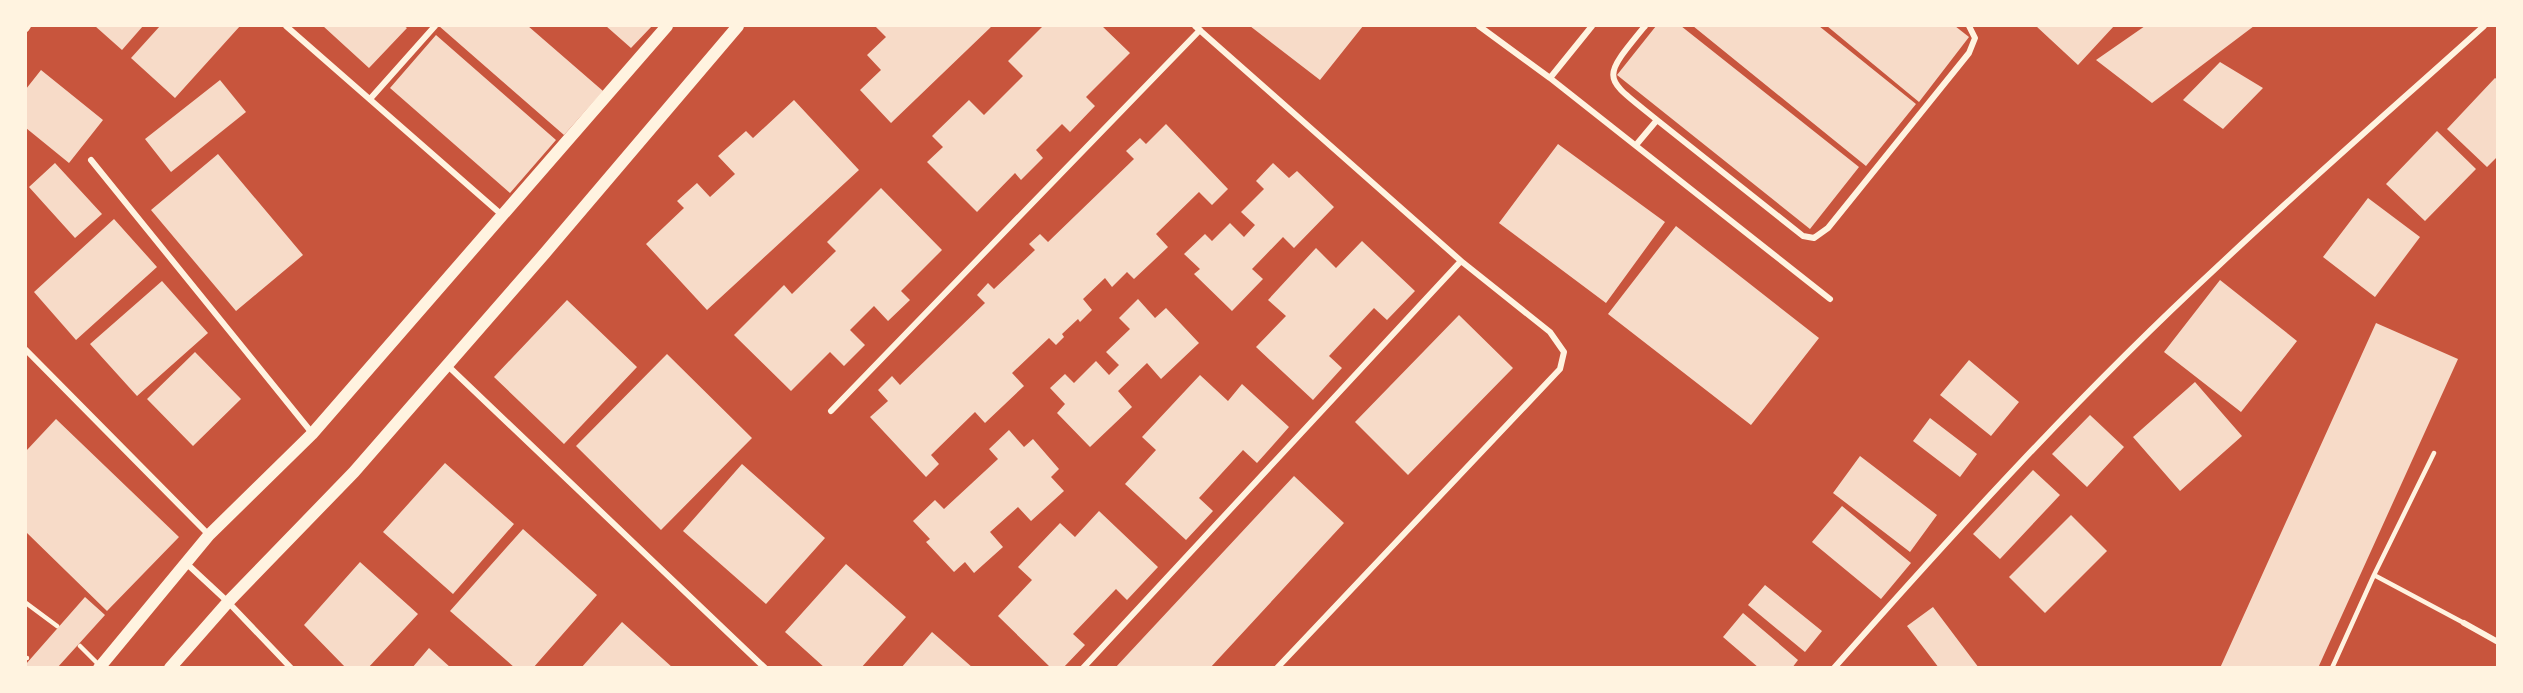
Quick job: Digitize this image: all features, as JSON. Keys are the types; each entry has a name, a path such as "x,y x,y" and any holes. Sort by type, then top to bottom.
{"main road":[{"path":"100,667 209,535 312,434 667,26"},
{"path":"170,668 228,602 354,472 553,244 738,26"}],"street":[{"path":"286,26 502,215"},
{"path":"370,99 435,26"},
{"path":"1479,26 1551,78 1830,299"},
{"path":"1551,78 1592,26"},
{"path":"1645,26 1616,60 1611,73 1615,86 1803,236 1814,238 1828,228 1969,53 1975,38 1969,26"},
{"path":"1834,668 1954,534 2075,406 2214,270 2484,26"},
{"path":"831,411 1197,28 1461,261 1550,332 1564,352 1560,369 1277,668"},
{"path":"1636,145 1658,120"},
{"path":"91,160 312,434"},
{"path":"1083,668 1461,261"},
{"path":"26,350 209,535"},
{"path":"447,364 765,668"},
{"path":"186,563 228,602 291,668"},
{"path":"2464,623 2498,642"}],"lane":[{"path":"2332,668 2374,575 2434,453"},
{"path":"2374,575 2464,623"},
{"path":"26,603 57,626"},
{"path":"80,646 100,667"}],"building":[{"path":"95,26 143,26 122,50"},
{"path":"160,26 240,26 175,98 131,58"},
{"path":"323,26 404,26 407,28 369,68"},
{"path":"439,26 528,26 603,91 564,135"},
{"path":"606,26 652,26 631,48"},
{"path":"875,26 992,26 891,123 860,90 881,70 867,55 886,37"},
{"path":"1043,26 1102,26 1130,53 1086,97 1095,106 1070,132 1062,124 1036,150 1043,158 1021,180 1015,173 977,212 927,162 943,147 932,136 969,100 984,115 1023,76 1008,61"},
{"path":"1250,26 1363,26 1320,80"},
{"path":"1656,26 1681,26 1859,167 1810,229 1617,75"},
{"path":"1693,26 1819,26 1916,104 1866,166"},
{"path":"1827,26 1955,26 1969,37 1919,102"},
{"path":"2036,26 2114,26 2078,65"},
{"path":"2145,26 2254,26 2152,103 2096,60"},
{"path":"436,35 556,140 510,193 390,88"},
{"path":"2220,62 2263,88 2223,129 2183,100"},
{"path":"41,70 103,120 69,163 26,128 26,89"},
{"path":"2495,78 2498,80 2498,156 2487,167 2447,129"},
{"path":"220,80 246,112 171,172 145,139"},
{"path":"794,100 859,170 707,310 646,244 684,208 677,201 697,183 710,197 735,174 718,156 746,131 753,138"},
{"path":"1166,124 1228,189 1212,205 1199,192 1156,234 1168,247 1134,279 1127,272 1112,287 1105,278 1083,299 1092,310 1080,322 1078,319 1062,334 1064,337 1056,345 1049,338 1012,373 1024,386 985,423 975,412 931,455 939,464 926,477 870,417 888,401 878,390 892,376 900,385 985,303 977,295 988,283 994,289 1035,250 1029,244 1040,234 1048,242 1134,159 1126,151 1140,138 1146,144"},
{"path":"2437,131 2476,169 2425,221 2386,184"},
{"path":"1558,144 1665,222 1606,303 1499,223"},
{"path":"218,154 303,255 236,311 151,210"},
{"path":"55,163 102,214 75,238 29,187"},
{"path":"1273,163 1289,178 1297,171 1334,207 1294,248 1283,237 1252,269 1263,279 1232,311 1194,274 1200,269 1184,254 1205,234 1212,241 1230,223 1244,237 1255,225 1241,212 1264,189 1256,181"},
{"path":"881,188 942,250 901,291 910,300 888,321 874,306 850,330 865,345 844,366 830,352 791,391 734,335 784,285 792,294 836,251 827,242"},
{"path":"2368,198 2420,237 2375,297 2323,257"},
{"path":"114,219 157,267 76,340 34,292"},
{"path":"1676,226 1819,338 1751,425 1608,314"},
{"path":"1362,241 1415,291 1387,320 1374,308 1329,356 1342,368 1313,400 1256,347 1286,316 1268,300 1316,248 1336,268"},
{"path":"2220,280 2297,341 2241,412 2164,352"},
{"path":"162,281 208,333 137,396 90,344"},
{"path":"1138,299 1155,318 1166,308 1199,343 1161,379 1147,363 1118,391 1132,407 1090,447 1057,413 1065,404 1050,388 1065,374 1074,383 1096,361 1109,375 1119,365 1106,352 1130,329 1119,318"},
{"path":"567,300 637,367 564,444 494,377"},
{"path":"1459,315 1513,368 1408,475 1355,422"},
{"path":"2376,323 2458,359 2318,668 2220,668"},
{"path":"195,352 241,399 193,446 147,399"},
{"path":"667,354 752,438 661,530 576,446"},
{"path":"1969,360 2019,402 1991,436 1940,395"},
{"path":"1200,375 1228,401 1242,384 1289,427 1257,463 1243,450 1199,498 1213,511 1186,540 1125,484 1156,450 1142,437"},
{"path":"2195,382 2242,436 2180,491 2133,437"},
{"path":"2090,415 2124,447 2087,487 2052,454"},
{"path":"1930,418 1977,454 1960,477 1913,441"},
{"path":"56,419 179,537 107,611 26,532 26,451"},
{"path":"1009,430 1024,447 1033,439 1059,469 1051,477 1064,491 1031,521 1018,507 990,532 1003,547 974,573 965,562 954,572 926,542 930,539 913,521 935,500 944,509 998,459 989,449"},
{"path":"1860,456 1937,515 1910,552 1833,493"},
{"path":"445,463 514,524 453,594 383,532"},
{"path":"742,464 825,538 766,604 683,531"},
{"path":"2033,470 2060,495 2000,559 1973,534"},
{"path":"1294,476 1344,523 1210,668 1115,668"},
{"path":"1842,506 1911,563 1881,599 1812,542"},
{"path":"1099,511 1158,567 1127,600 1116,589 1073,634 1085,645 1063,668 1051,668 998,616 1032,580 1018,567 1060,523 1075,537"},
{"path":"2071,515 2107,551 2045,613 2009,577"},
{"path":"523,529 597,595 533,668 515,668 450,611"},
{"path":"360,562 418,614 368,668 346,668 304,625"},
{"path":"846,564 906,617 861,668 825,668 785,632"},
{"path":"1765,585 1822,631 1805,652 1748,605"},
{"path":"85,597 105,615 57,668 26,668 26,664"},
{"path":"1933,607 1979,668 1939,668 1907,626"},
{"path":"1743,613 1798,660 1792,668 1759,668 1723,637"},
{"path":"622,622 673,668 581,668"},
{"path":"932,632 973,668 901,668"},
{"path":"429,648 451,668 412,668"}]}
